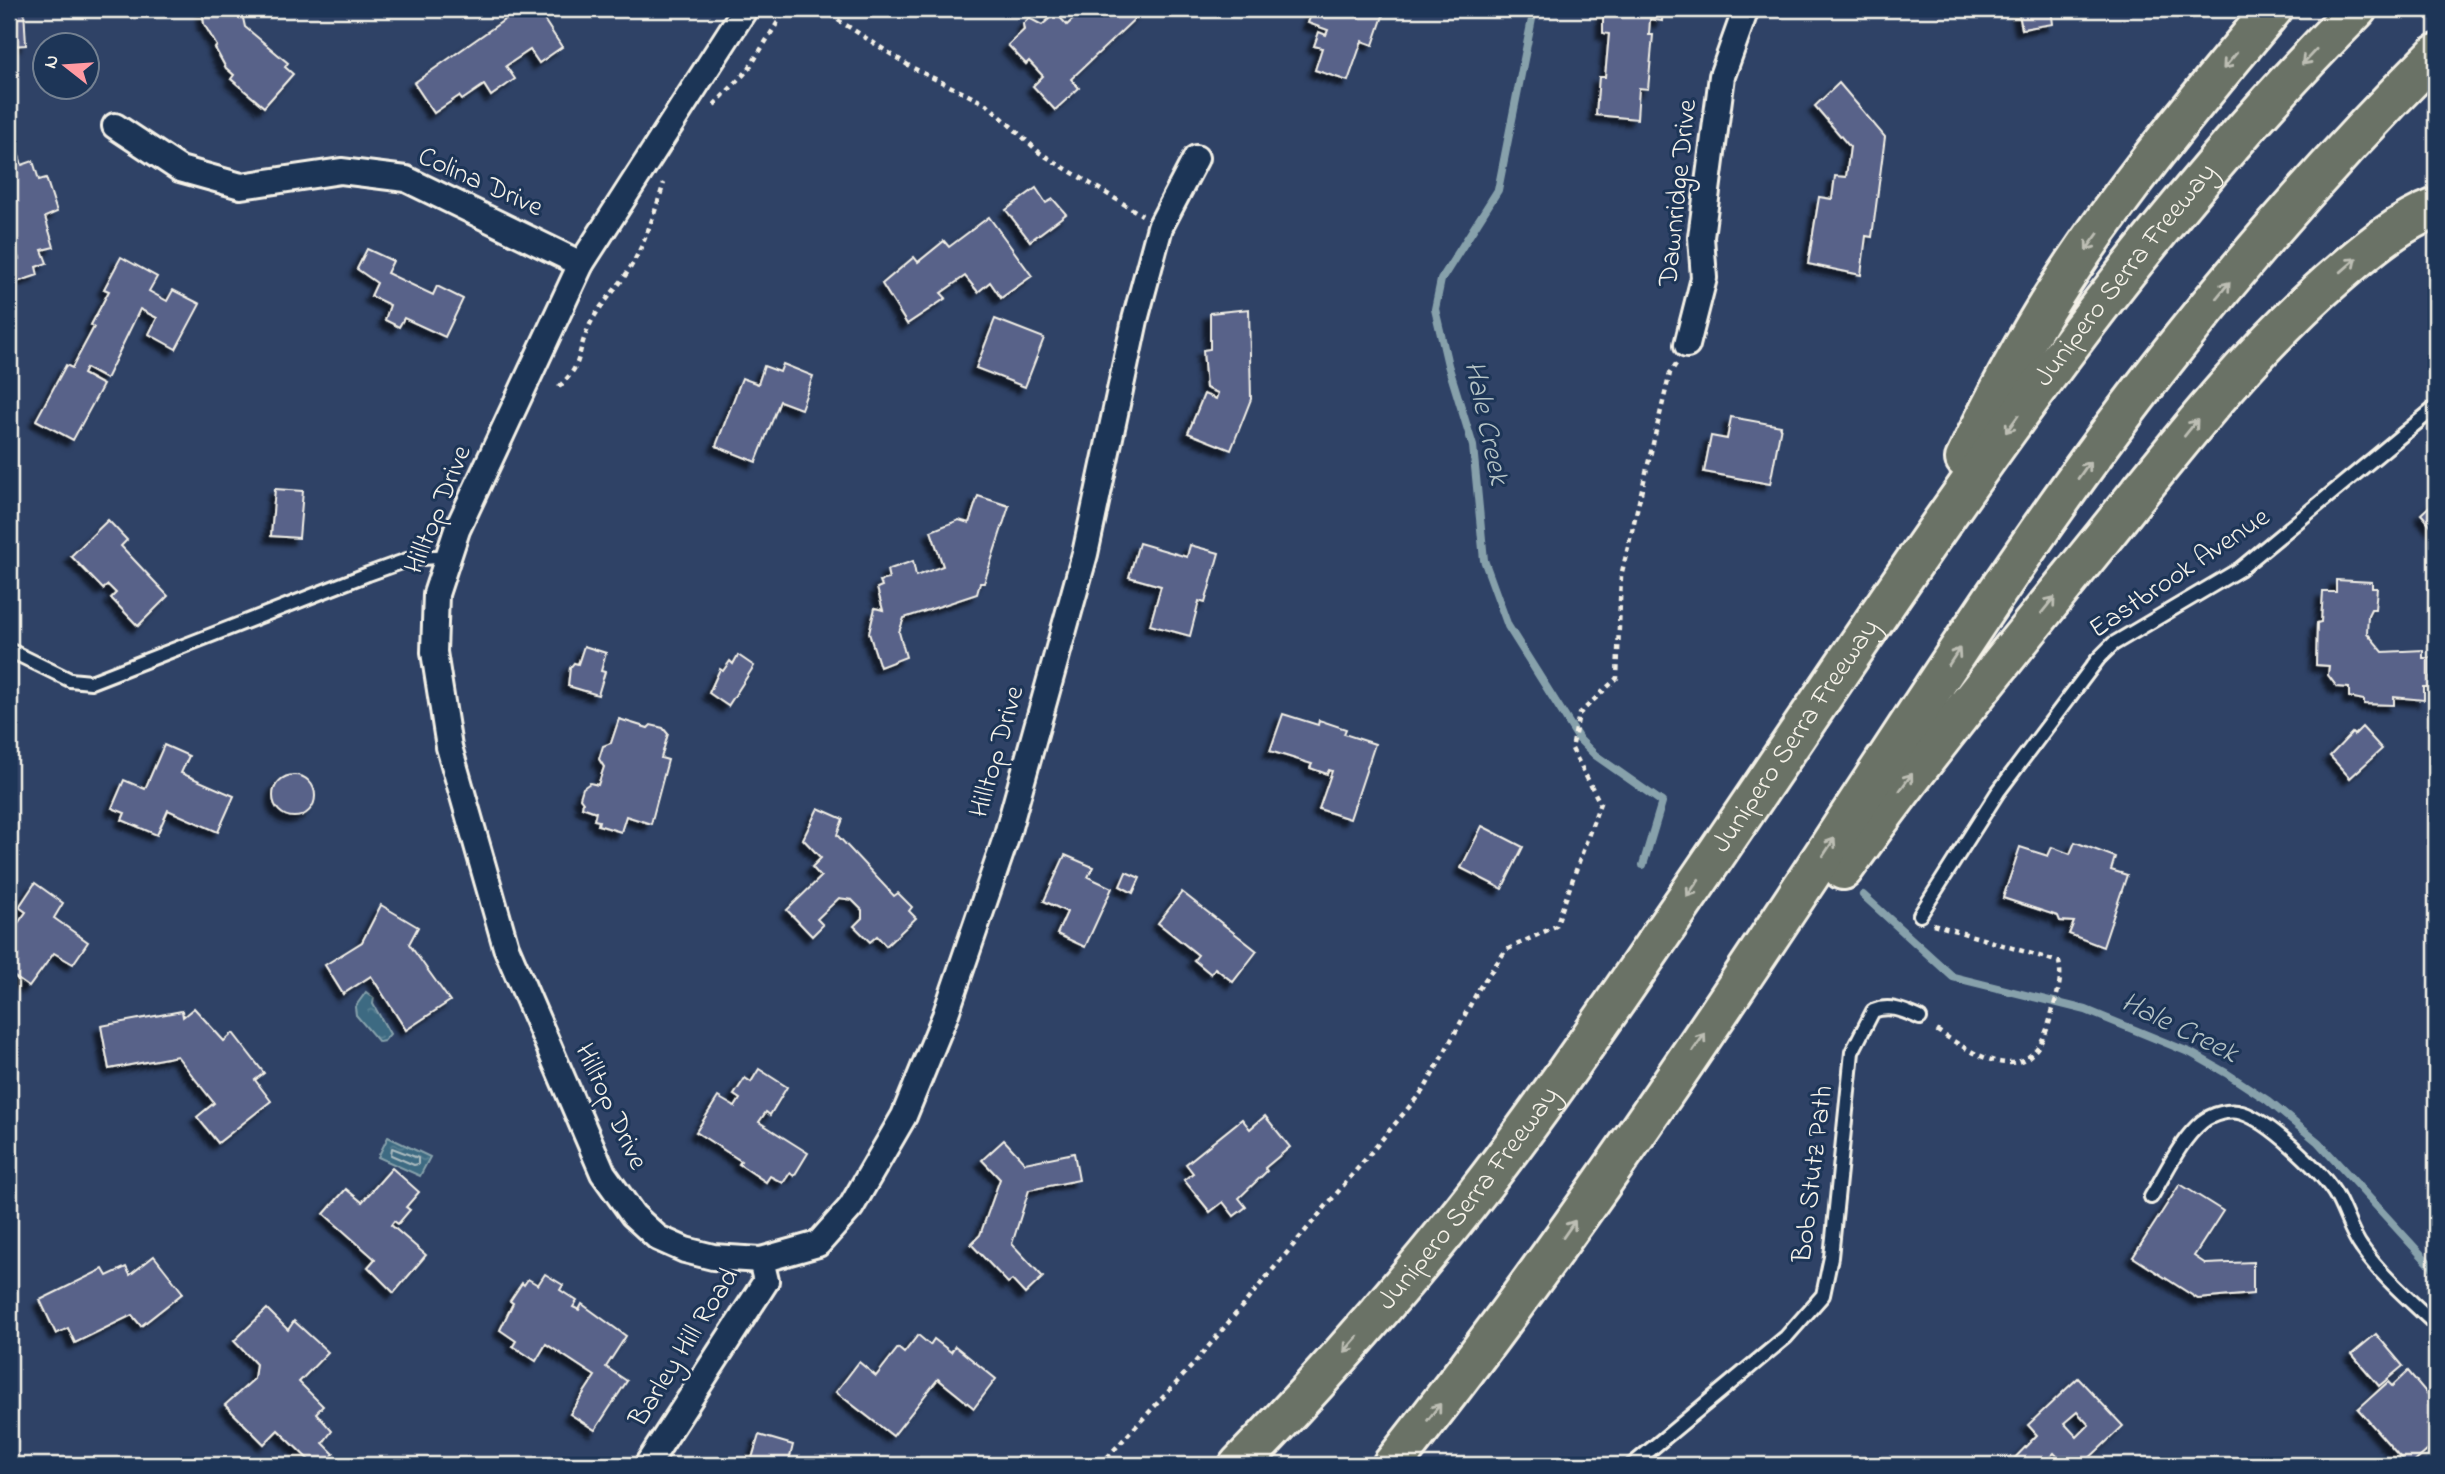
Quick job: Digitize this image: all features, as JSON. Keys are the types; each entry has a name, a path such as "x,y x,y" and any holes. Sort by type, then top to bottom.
{"highway":[{"path":"1912,569 1989,411 2055,293 2166,142 2273,9"},
{"name":"Junipero Serra Freeway","path":"1239,1465 1350,1346 1455,1221 1639,968 2004,436 2102,302 2203,176 2309,57 2357,9"},
{"path":"1392,1465 1550,1256 1724,1006 1959,648 2104,441 2172,351 2270,234 2372,118 2436,54"},
{"path":"1724,1006 1840,874 1918,766 2240,371 2307,302 2365,252 2397,228 2436,208"}],"street":[{"name":"Hilltop Drive","path":"745,9 581,264 457,530 436,594 434,652 449,747 506,947 603,1173 633,1215 658,1238 685,1250 713,1257 761,1260 818,1244 851,1207 904,1116 945,1016 1006,838 1085,554 1135,320 1160,228 1196,158"},
{"name":"Dawnridge Drive","path":"1687,345 1704,278 1701,237 1722,76 1746,9"},
{"name":"Colina Drive","path":"115,126 180,169 241,186 341,171 406,179 581,264"},
{"name":"Barley Hill Road","path":"647,1465 766,1280 761,1260"}],"lane":[{"name":"Eastbrook Avenue","path":"1920,915 1998,792 2098,659 2113,644 2240,569 2435,408"},
{"path":"9,650 67,679 91,682 410,559 449,556"},
{"name":"Bob Stutz Path","path":"1632,1465 1786,1336 1823,1295 1831,1257 1852,1052 1873,1011 1882,1007 1901,1009 1920,1018"},
{"path":"2151,1197 2189,1135 2203,1121 2221,1112 2240,1112 2257,1120 2287,1144 2332,1188 2347,1213 2361,1247 2436,1325"}],"path":[{"path":"706,114 748,70 786,9"},
{"path":"821,9 911,67 988,105 1040,153 1160,228"},
{"path":"559,387 577,369 587,331 601,306 627,273 649,231 665,179"},
{"path":"1100,1465 1192,1366 1425,1088 1480,986 1506,950 1556,926 1600,803 1572,749 1578,714 1617,678 1620,576 1670,373 1687,345"},
{"path":"1920,915 1929,923 2059,962 2060,982 2040,1048 2023,1060 2003,1063 1981,1057 1920,1018"}],"water":[{"path":"366,992 374,998 373,1004 390,1034 384,1041 379,1042 356,1015 355,1007"},
{"path":"388,1137 430,1157 420,1176 378,1157"}],"building":[{"path":"9,9 24,9 26,45 9,46"},
{"path":"202,9 241,9 245,27 288,63 285,67 293,74 264,107 231,79 234,75 226,68 215,48 217,46 204,24"},
{"path":"520,9 537,9 562,47 539,63 530,50 506,66 515,79 491,96 484,85 462,100 459,96 434,113 414,83"},
{"path":"1084,9 1144,10 1071,79 1079,88 1055,110 1033,86 1043,76 1029,61 1026,64 1008,45 1024,30 1023,24 1029,18 1042,25 1056,13 1067,25"},
{"path":"1313,9 1371,9 1384,13 1373,45 1362,41 1348,81 1315,70 1322,48 1314,46 1319,32 1326,35 1328,30 1308,23"},
{"path":"1603,9 1663,9 1662,21 1650,19 1649,35 1653,35 1648,89 1639,88 1637,119 1596,115 1599,77 1605,77 1609,34 1603,33"},
{"path":"2018,9 2051,9 2053,24 2022,29"},
{"path":"1839,83 1885,137 1872,237 1866,236 1861,275 1808,264 1819,197 1832,199 1835,176 1846,177 1850,147 1815,106"},
{"path":"14,139 22,165 33,161 39,180 46,178 57,212 45,217 54,247 42,250 47,263 36,267 38,275 17,282 11,262 19,259 9,228 9,141"},
{"path":"1036,188 1046,203 1053,199 1066,214 1030,241 1006,210"},
{"path":"989,217 1032,276 1001,298 990,282 978,292 965,276 941,293 946,298 907,324 882,284 914,257 918,262 944,241 949,247"},
{"path":"367,249 393,261 387,273 433,295 437,286 463,299 445,337 404,318 399,327 385,320 390,305 371,296 377,283 357,269"},
{"path":"121,257 157,277 149,291 167,301 173,290 200,304 176,349 149,334 157,318 140,309 106,379 86,368 83,374 103,385 73,440 36,420 66,365 72,368 94,327 91,325 109,291 104,289"},
{"path":"1249,309 1251,399 1231,450 1188,433 1204,394 1216,399 1218,393 1206,388 1203,350 1210,349 1210,313"},
{"path":"995,319 1044,338 1025,387 976,368"},
{"path":"783,364 813,376 801,409 780,401 756,462 716,446 742,378 758,384 764,366 780,372"},
{"path":"1731,417 1781,426 1770,484 1704,472 1711,436 1727,439"},
{"path":"275,489 303,491 299,538 271,536"},
{"path":"978,496 1009,506 984,583 980,583 977,594 904,618 899,632 906,657 880,667 869,633 875,608 883,610 877,588 882,586 880,581 889,579 887,570 913,561 916,576 943,566 931,531 959,520 969,523"},
{"path":"2436,500 2436,531 2421,514"},
{"path":"108,520 127,540 121,546 168,596 138,626 111,598 116,593 108,585 103,589 71,556"},
{"path":"1139,543 1187,557 1190,545 1219,553 1205,603 1199,601 1190,636 1150,625 1161,586 1129,577"},
{"path":"2336,580 2372,582 2372,588 2377,588 2375,609 2371,609 2368,615 2367,633 2383,652 2423,650 2423,658 2430,658 2430,687 2424,687 2424,700 2394,697 2394,705 2364,704 2364,700 2349,697 2349,688 2337,687 2328,675 2329,666 2316,665 2317,623 2321,622 2323,592 2336,592"},
{"path":"584,646 606,653 601,671 605,672 598,695 568,686 570,668 574,663 578,664"},
{"path":"738,655 754,666 728,706 709,693 720,669 723,671 730,661 733,664"},
{"path":"1283,714 1318,725 1319,720 1346,729 1344,734 1375,744 1350,819 1319,809 1332,771 1329,770 1327,774 1310,768 1312,764 1270,751"},
{"path":"619,719 648,728 651,725 663,728 668,734 661,758 668,760 651,824 626,816 621,832 598,825 599,821 594,820 596,812 582,807 580,798 583,788 590,783 598,785 604,767 599,759 603,746 611,743"},
{"path":"2362,727 2382,749 2350,778 2330,756 2352,733 2354,735"},
{"path":"164,745 189,756 181,773 234,796 218,832 168,810 157,835 122,820 125,813 112,808 124,780 145,789"},
{"path":"294,775 309,781 315,796 309,811 294,817 279,811 273,796 279,781"},
{"path":"818,808 843,819 837,835 894,896 898,893 912,907 909,911 916,918 886,946 877,936 870,942 854,926 862,918 862,910 852,900 839,898 817,919 823,925 812,936 787,910 821,877 812,867 821,858 803,839"},
{"path":"1482,826 1523,847 1502,889 1461,868"},
{"path":"2075,842 2115,857 2111,870 2127,875 2103,947 2069,934 2074,922 2060,921 2058,916 2003,898 2020,847 2048,856 2052,847 2070,854"},
{"path":"1065,855 1093,867 1088,877 1112,888 1085,947 1057,934 1067,912 1044,901"},
{"path":"1126,872 1140,878 1133,893 1120,886"},
{"path":"35,883 63,903 54,918 88,942 73,964 54,953 29,987 9,973 9,936 26,912 19,907"},
{"path":"1182,892 1257,951 1233,982 1215,968 1211,974 1194,960 1198,955 1158,923"},
{"path":"381,905 418,927 409,944 450,1001 406,1030 371,976 343,994 325,965 362,942"},
{"path":"194,1008 224,1041 233,1033 264,1073 255,1080 271,1101 218,1143 197,1117 214,1103 177,1056 109,1069 101,1026 182,1011 183,1017"},
{"path":"759,1069 787,1087 770,1115 766,1112 759,1122 808,1153 794,1176 790,1173 783,1183 770,1176 766,1182 739,1164 741,1161 696,1132 718,1097 735,1107 740,1099 734,1095 745,1078 751,1082"},
{"path":"1265,1116 1290,1147 1265,1168 1267,1171 1239,1198 1246,1207 1234,1216 1223,1202 1210,1212 1184,1180 1193,1173 1186,1164 1242,1119 1250,1129"},
{"path":"1004,1140 1025,1163 1074,1153 1079,1180 1029,1190 1012,1244 1043,1277 1025,1294 1012,1280 1008,1283 971,1244 980,1235 1000,1179 982,1160"},
{"path":"392,1168 419,1192 406,1207 410,1210 398,1224 394,1221 391,1225 426,1255 394,1293 368,1267 375,1259 324,1214 346,1189 362,1202"},
{"path":"2180,1184 2223,1211 2194,1256 2206,1264 2253,1262 2253,1294 2198,1299 2133,1257"},
{"path":"154,1256 183,1293 141,1326 132,1315 75,1343 68,1328 56,1334 40,1300 103,1269 107,1276 126,1267 130,1275"},
{"path":"545,1274 563,1285 560,1290 577,1301 573,1307 579,1310 582,1304 626,1336 606,1367 627,1381 595,1430 570,1414 595,1376 546,1344 536,1361 513,1346 516,1341 500,1330 513,1303 510,1301 522,1283 524,1285 528,1279 538,1285"},
{"path":"267,1309 288,1330 294,1321 328,1352 299,1382 323,1406 316,1413 332,1431 323,1443 334,1454 323,1465 314,1465 278,1430 264,1444 225,1405 254,1379 256,1364 234,1341"},
{"path":"2376,1334 2403,1366 2379,1386 2352,1354"},
{"path":"918,1335 930,1345 934,1339 951,1352 955,1346 996,1379 974,1408 938,1379 893,1436 836,1392 859,1362 876,1376 898,1348 904,1353"},
{"path":"2408,1371 2436,1404 2436,1415 2427,1424 2436,1435 2436,1443 2411,1465 2407,1465 2358,1409 2388,1382 2392,1386"},
{"path":"2078,1378 2123,1426 2082,1465 2066,1465 2054,1453 2046,1461 2051,1465 2008,1465 2037,1435 2028,1425","holes":["2077,1412 2089,1425 2077,1437 2064,1423"]},
{"path":"759,1435 793,1445 788,1465 750,1465"}],"waterway":[{"name":"Hale Creek","path":"1534,9 1498,190 1441,280 1435,309 1448,365 1473,446 1484,560 1508,626 1579,739 1595,755 1662,802 1643,865"},
{"name":"Hale Creek","path":"1863,895 1953,977 2086,1010 2191,1053 2226,1073 2267,1100 2318,1142 2436,1271"}]}
